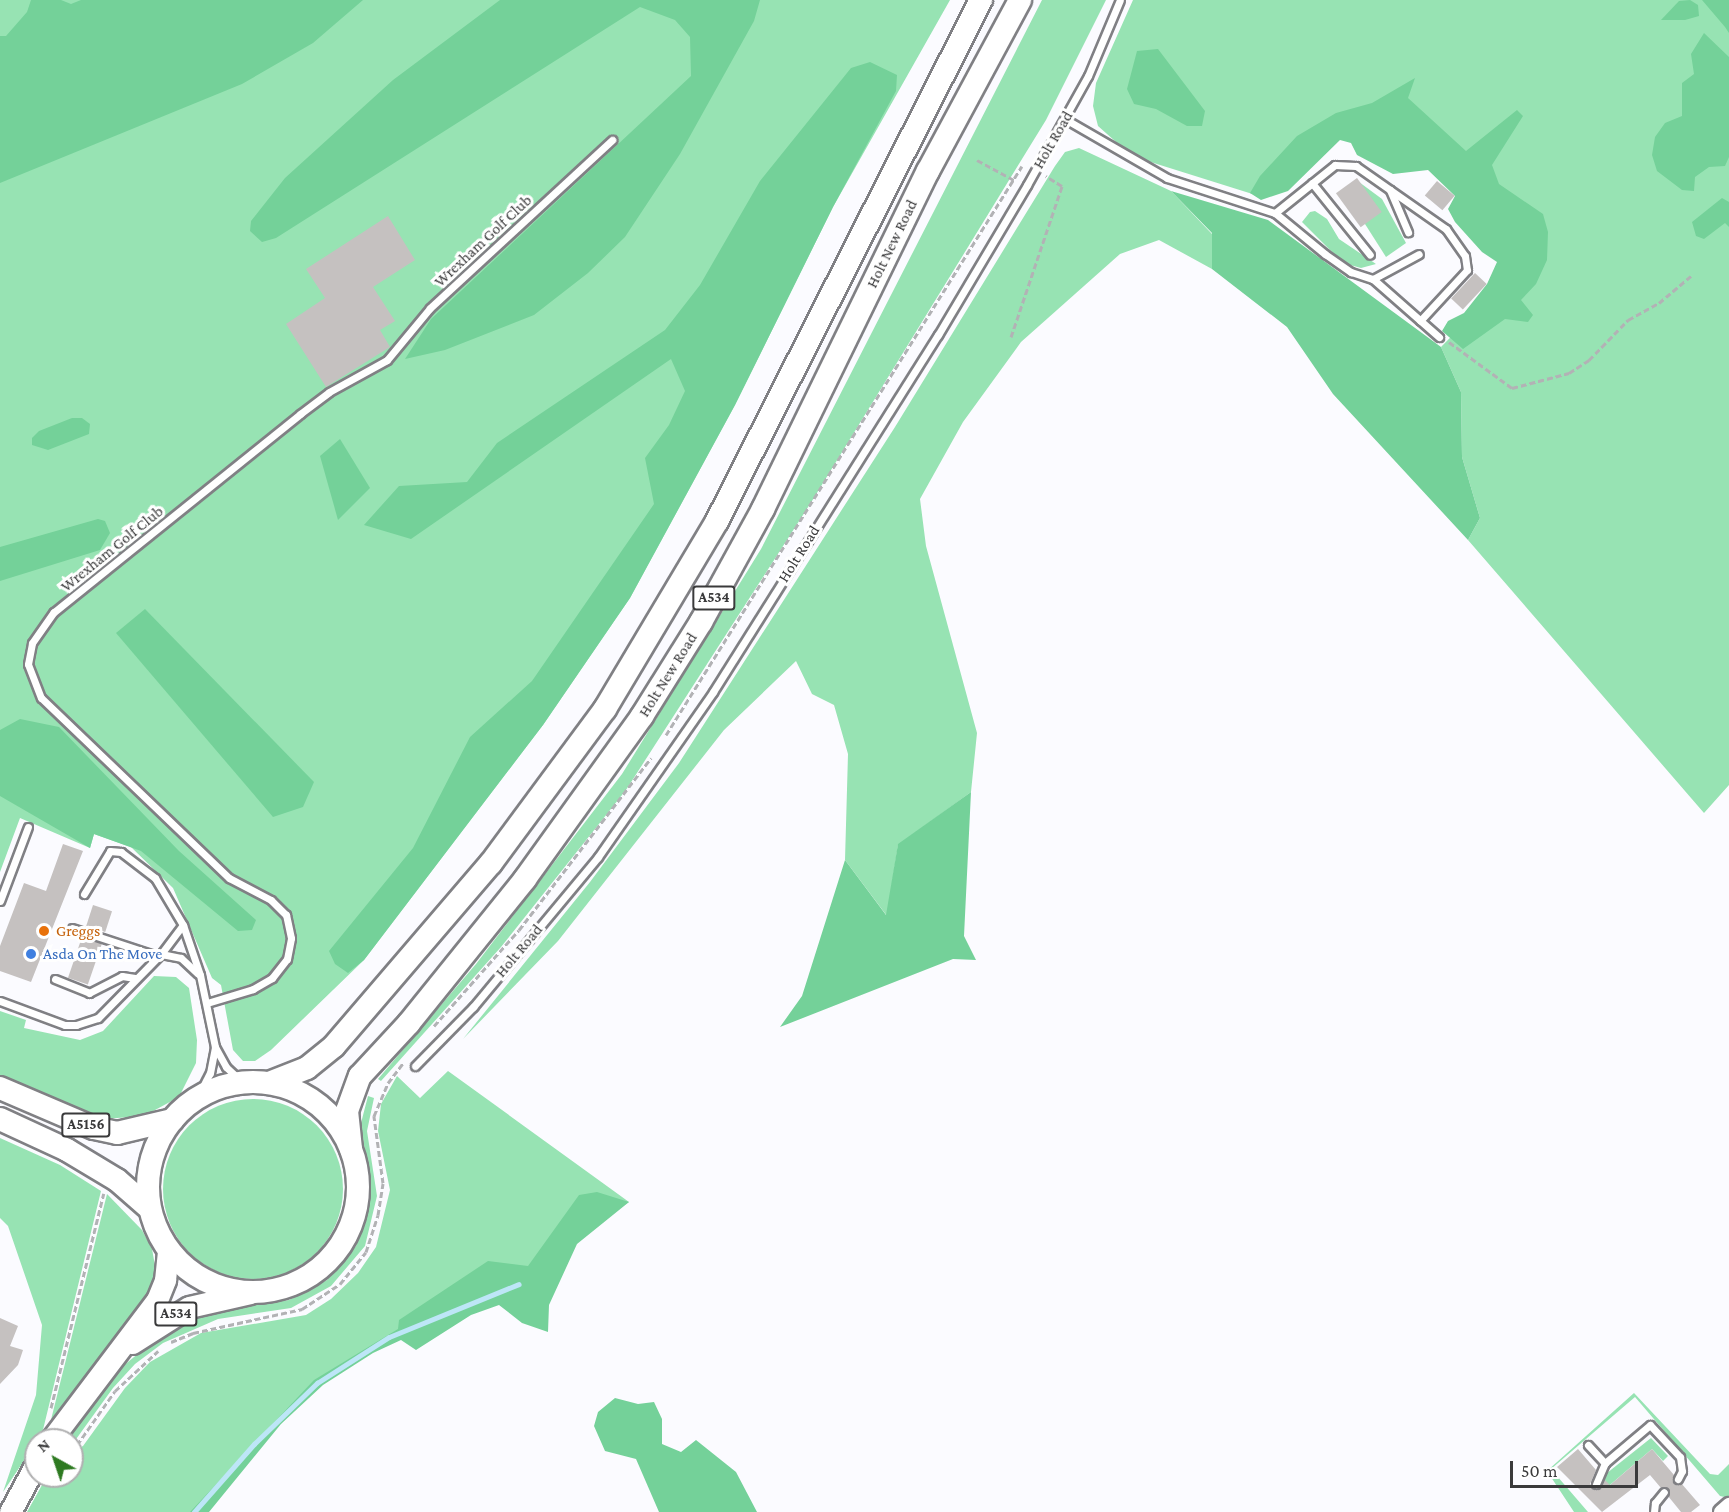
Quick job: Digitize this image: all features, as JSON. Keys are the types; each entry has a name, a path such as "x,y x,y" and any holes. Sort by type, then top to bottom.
{"highway":[{"name":"Holt New Road","path":"269,1083 307,1068 334,1046 491,863 605,709 717,521 981,0"},
{"name":"Holt New Road","path":"351,1149 347,1111 360,1076 409,1023 525,879 642,716 701,622 763,509 928,171 1020,0"},
{"path":"242,1082 269,1083 296,1091 319,1105 338,1125 351,1149 358,1178 356,1207 347,1235 330,1259 307,1278 279,1289 250,1293 204,1281 168,1250 149,1208 151,1161 172,1120 197,1098 242,1082"},
{"name":"A5156","path":"0,1088 94,1128 117,1133 172,1120"},
{"name":"A5156","path":"0,1119 67,1150 108,1175 149,1208"}],"main road":[{"name":"A534","path":"67,1428 113,1358 157,1300 165,1280 168,1250"},
{"name":"A534","path":"113,1358 149,1329 189,1306 250,1293"},
{"path":"10,1512 24,1486"}],"street":[{"path":"1720,1512 1729,1505"}],"lane":[{"name":"Holt Road","path":"416,1066 473,1007 598,856 706,702 938,335 1027,185 1088,76 1120,0"},
{"path":"1065,119 1167,178 1275,213 1333,260 1351,272 1373,279 1439,337"},
{"name":"Wrexham Golf Club","path":"207,1003 253,989 272,978 286,959 291,938 286,915 271,900 229,878 41,698 28,664 32,643 54,612 291,422 329,392 387,360 430,308 612,140"},
{"path":"1275,213 1335,165 1356,166 1446,229 1465,256 1467,270 1420,321"},
{"path":"1312,183 1370,255"},
{"path":"1390,190 1408,232"},
{"path":"1373,279 1419,254"},
{"path":"0,901 28,827"},
{"path":"84,894 105,854 116,850 155,878 183,925 200,975 215,1047 226,1067 242,1082"},
{"path":"0,1001 76,1025 98,1018 159,955 183,925"},
{"path":"72,928 159,955 181,958 200,975"},
{"path":"55,979 89,993 122,976 135,978"},
{"path":"197,1098 210,1073 215,1047"},
{"path":"1596,1484 1605,1463 1650,1425 1680,1457 1682,1471 1678,1479"},
{"path":"1588,1445 1605,1463"},
{"path":"1654,1512 1655,1503 1664,1492"}],"path":[{"path":"977,160 1027,185"},
{"path":"661,744 1025,162 1062,186 1011,337"},
{"path":"1439,337 1454,343 1512,388 1569,373 1589,360 1628,320 1659,303 1691,276"},
{"path":"430,1030 519,930 654,753"},
{"path":"84,1435 116,1391 142,1363 166,1345 192,1333 302,1309 340,1284 366,1252 378,1215 382,1183 374,1116 388,1083 409,1055"},
{"path":"47,1428 108,1175"}],"green space":[{"path":"0,0 950,0 833,207 735,405 630,598 543,725 364,960 271,1050 255,1061 243,1061 233,1050 221,985 212,978 173,888 131,847 94,834 90,848 20,818 0,872"},
{"path":"31,0 61,0 71,4 81,0 363,0 313,43 242,84 0,183 0,36 6,36 27,12"},
{"path":"500,0 760,0 754,21 680,154 625,237 588,273 534,315 445,350 405,359 431,319 691,76 690,37 675,20 640,7 276,238 262,242 250,231 251,221 285,178 393,80"},
{"path":"1042,0 1106,0 1046,120 812,501 626,790 501,947 381,1081 378,1079 476,964 622,774 761,549"},
{"path":"1133,0 1722,0 1729,10 1729,785 1704,813 1468,540 1480,518 1462,457 1461,392 1441,347 1543,243 1397,92 1262,197 1141,159 1124,149 1098,126 1093,106 1096,83"},
{"path":"1690,0 1698,5 1699,16 1685,20 1661,20 1679,1"},
{"path":"1702,0 1729,0 1729,33 1725,27"},
{"path":"1704,33 1729,57 1729,157 1725,166 1709,167 1695,177 1694,191 1682,190 1657,171 1652,155 1655,137 1665,123 1682,116 1682,83 1694,74 1691,54"},
{"path":"1158,49 1205,111 1202,126 1187,126 1156,109 1134,104 1127,89 1137,51"},
{"path":"870,62 897,75 896,91 833,207 735,405 630,598 543,725 364,960 348,973 335,964 329,951 413,848 470,737 532,681 654,504 645,458 669,425 685,391 671,359 411,539 364,525 399,486 467,482 497,443 665,330 700,285 760,181 851,68"},
{"path":"1415,78 1408,98 1466,151 1517,110 1523,116 1492,165 1499,184 1543,214 1548,232 1547,260 1536,284 1521,300 1533,315 1528,322 1505,319 1463,349 1442,331 1448,321 1464,313 1487,284 1497,262 1482,252 1455,222 1448,209 1455,196 1428,170 1393,174 1357,155 1351,143 1340,140 1288,191 1261,200 1250,193 1260,176 1297,136 1336,113 1372,103"},
{"path":"1079,148 1171,191 1212,234 1212,269 1159,240 1120,254 1021,342 963,422 920,499 926,546 977,733 971,792 898,845 887,916 845,860 848,754 834,705 812,694 796,661 724,730 558,941 463,1039 590,882 679,763 895,427 1055,166 1065,152"},
{"path":"1359,182 1382,199 1406,243 1386,257 1365,224"},
{"path":"1171,191 1268,220 1441,347 1461,392 1462,457 1480,518 1468,540 1333,394 1287,327 1212,269 1212,233"},
{"path":"1722,198 1729,202 1729,227 1725,223 1704,239 1696,236 1692,222"},
{"path":"1315,211 1327,219 1339,239 1376,264 1361,268 1343,263 1302,222 1310,212"},
{"path":"72,418 82,418 90,424 89,434 48,450 32,445 32,438 39,431"},
{"path":"340,439 370,488 338,520 320,456"},
{"path":"98,519 105,521 110,533 100,550 0,581 0,547"},
{"path":"145,609 314,782 303,807 273,817 116,633"},
{"path":"20,719 59,727 179,851 256,920 252,930 238,931 141,851 94,834 90,848 0,796 0,730"},
{"path":"971,792 964,936 976,960 953,959 780,1027 802,996 845,860 886,915 898,844"},
{"path":"154,976 176,977 189,988 197,1040 196,1063 179,1097 144,1116 104,1119 0,1077 0,1011 26,1020 24,1028 80,1040 103,1031"},
{"path":"448,1071 629,1202 571,1238 519,1284 389,1337 317,1383 194,1512 27,1512 40,1488 84,1488 84,1445 125,1388 150,1362 201,1333 306,1315 331,1299 358,1273 376,1247 390,1190 378,1131 381,1104 397,1076 420,1098"},
{"path":"368,1096 374,1098 367,1131 377,1196 365,1246 331,1286 291,1308 218,1319 163,1343 135,1364 113,1388 84,1428 76,1428 123,1366 150,1344 188,1322 225,1309 289,1300 327,1280 356,1246 366,1216 369,1183 361,1123"},
{"path":"253,1099 287,1106 316,1126 336,1155 343,1189 336,1223 316,1252 287,1272 253,1279 219,1272 190,1252 170,1223 163,1189 170,1155 190,1126 219,1106"},
{"path":"0,1138 60,1165 101,1191 43,1428 25,1428 36,1395 42,1325 8,1226 0,1218"},
{"path":"597,1192 629,1202 577,1244 549,1305 548,1332 522,1323 499,1305 471,1315 416,1350 401,1340 373,1353 323,1385 281,1424 209,1512 190,1512 314,1380 398,1329 399,1320 488,1261 528,1266 579,1195"},
{"path":"107,1194 142,1230 152,1249 156,1271 152,1290 49,1428"},
{"path":"1634,1393 1710,1474 1718,1475 1729,1464 1729,1498 1720,1496 1635,1397 1551,1469 1588,1512 1574,1512 1547,1471"},
{"path":"615,1398 638,1404 654,1402 662,1419 662,1444 681,1452 696,1440 736,1472 757,1512 659,1512 636,1459 605,1451 594,1426 598,1412"},
{"path":"24,1430 24,1461 3,1492"},
{"path":"1651,1438 1668,1456 1663,1461 1652,1449 1604,1490 1602,1477"}],"building":[{"path":"1357,178 1382,212 1361,227 1336,193"},
{"path":"1437,181 1455,196 1442,210 1425,196"},
{"path":"388,216 415,260 373,287 395,321 380,330 390,347 326,387 286,324 325,298 306,269"},
{"path":"1475,273 1487,284 1463,310 1451,299"},
{"path":"63,844 83,851 31,982 0,971 0,946 24,883 46,891"},
{"path":"93,905 112,911 105,932 86,926"},
{"path":"82,937 102,944 88,984 68,978"},
{"path":"0,1318 18,1326 10,1346 23,1350 18,1365 0,1384"},
{"path":"1578,1449 1596,1470 1590,1484 1596,1490 1604,1479 1610,1485 1652,1449 1674,1475 1674,1483 1681,1483 1700,1505 1691,1512 1681,1512 1668,1496 1668,1488 1661,1488 1650,1475 1602,1512 1557,1467"}],"waterway":[{"path":"194,1512 254,1444 317,1383 389,1337 519,1284"}],"place":[{"name":"Greggs","path":"44,931"},
{"name":"Asda On The Move","path":"31,954"}]}
